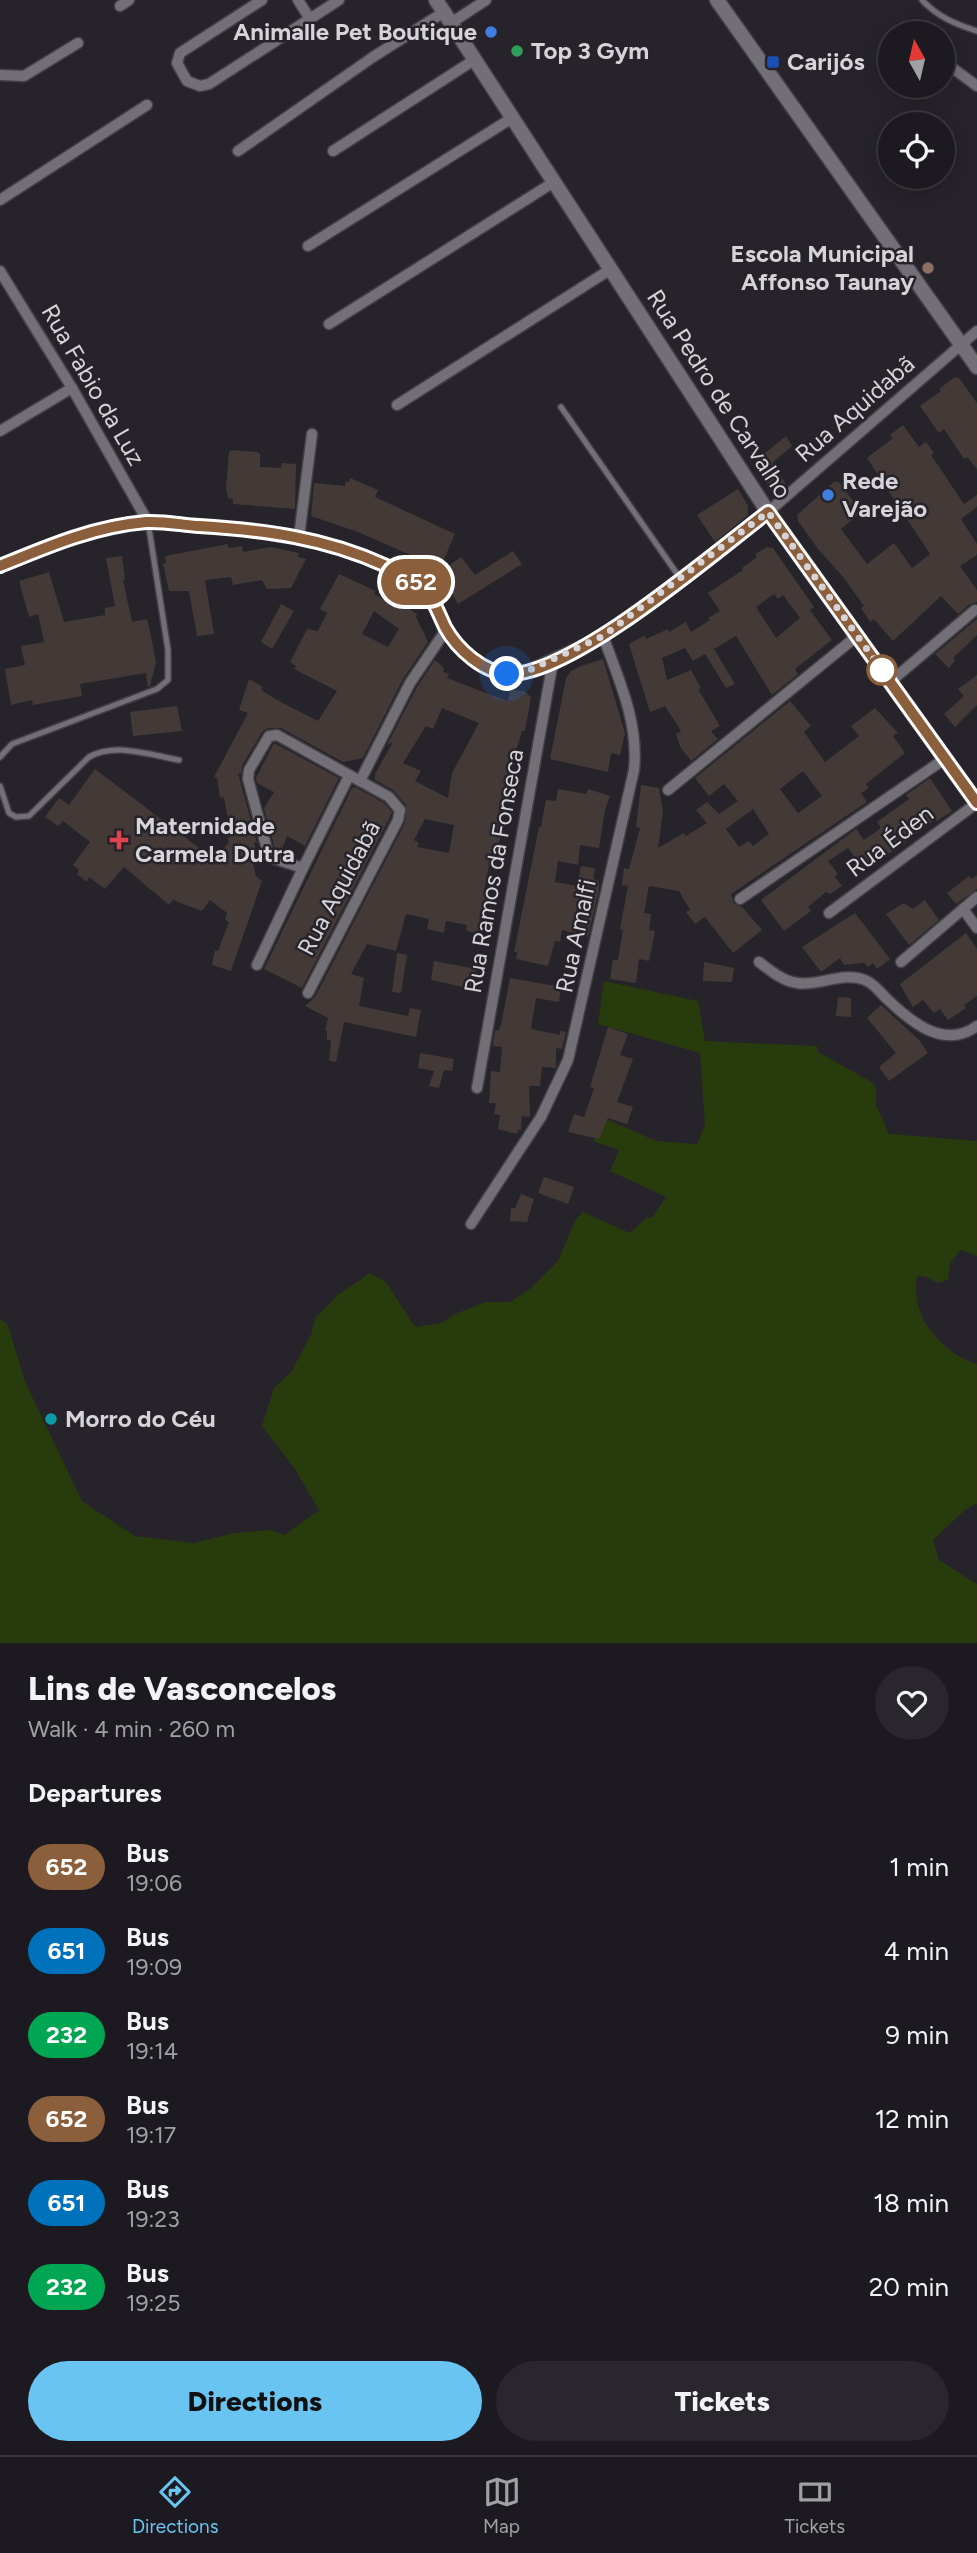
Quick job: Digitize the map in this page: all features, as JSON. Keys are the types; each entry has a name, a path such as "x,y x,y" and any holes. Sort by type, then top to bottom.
{"street":[{"path":"262,0 180,53 177,63 187,81 200,86 209,84 339,0"},
{"path":"298,0 310,19"},
{"path":"238,151 373,57 444,12 486,0"},
{"path":"717,0 977,367"},
{"name":"Rua Pedro de Carvalho","path":"444,12 768,512 977,803"},
{"path":"0,75 24,76 78,43"},
{"path":"333,150 474,60"},
{"path":"956,71 977,86"},
{"path":"0,200 147,106"},
{"path":"308,246 512,118"},
{"path":"329,324 554,182"},
{"path":"397,405 611,269"},
{"name":"Rua Fabio da Luz","path":"1,274 72,388 148,522"},
{"name":"Rua Aquidabã","path":"0,566 91,533 148,522 266,530 365,556 404,574 421,586 434,602 446,630 476,662 507,674 523,673 603,636 768,512 977,331"},
{"path":"0,431 72,388"},
{"path":"299,537 312,434"},
{"path":"890,682 975,610"},
{"name":"Rua Aquidabã","path":"307,993 400,814 399,805 395,800 354,778 277,735 269,736 255,760 248,779 265,846 275,859 303,868 354,778 410,683 446,630"},
{"name":"Rua Amalfi","path":"471,1224 541,1117 568,1060 580,1013 634,770 636,748 634,728 603,636"},
{"path":"668,790 857,636"},
{"name":"Rua Ramos da Fonseca","path":"477,1088 553,661"},
{"path":"740,899 946,758"},
{"name":"Rua Éden","path":"829,913 977,803"},
{"path":"257,965 303,868"},
{"path":"901,962 977,897"},
{"path":"963,909 977,928"},
{"path":"759,962 780,977 797,983 853,977 868,981 905,1016 936,1033 948,1036 961,1034 977,1026"}],"lane":[{"path":"922,0 934,13 977,31"},
{"path":"561,407 680,578"},
{"path":"0,757 12,744 157,689 168,680 168,650 148,522"},
{"path":"0,786 9,813 23,818 29,816 89,757 98,752 123,751 179,760"}],"green space":[{"path":"604,981 698,1001 705,1041 817,1046 818,1052 870,1081 876,1088 876,1105 889,1134 977,1141 977,1256 961,1250 950,1263 948,1280 938,1283 924,1276 917,1277 916,1292 923,1319 940,1342 951,1351 977,1364 977,1503 964,1511 933,1540 939,1560 977,1584 977,1643 0,1643 0,1319 8,1325 25,1382 82,1501 135,1536 193,1543 235,1533 270,1530 284,1535 319,1510 295,1469 262,1426 274,1388 291,1372 311,1335 316,1317 339,1294 370,1273 386,1282 415,1327 441,1323 457,1313 486,1302 510,1302 531,1288 558,1261 575,1221 583,1212 630,1233 647,1217 652,1218 666,1197 610,1171 619,1150 593,1141 606,1119 656,1141 697,1144 705,1125 700,1053 598,1024"}],"building":[{"path":"955,377 959,378 977,403 977,469 967,457 964,459 944,429 939,433 920,406"},
{"path":"903,425 919,447 926,442 934,453 931,455 964,504 977,495 977,507 961,519 977,544 977,555 960,566 977,590 977,602 958,614 941,596 893,641 874,619 870,622 861,608 864,606 818,549 798,521 797,515 834,482 839,482 861,512 841,529 867,564 894,543 912,568 930,554 867,458 893,438 890,435"},
{"path":"786,436 792,446 772,463 786,484 774,495 754,462"},
{"path":"229,452 257,452 260,454 260,467 281,468 282,463 296,464 295,509 233,504 233,499 228,498 226,488"},
{"path":"350,478 378,490 375,497 455,534 440,568 358,532 311,516 314,483 345,486"},
{"path":"738,489 748,506 748,515 715,542 697,515"},
{"path":"228,544 228,548 242,546 243,552 271,547 299,553 298,557 306,559 291,588 267,589 262,580 233,585 231,577 205,580 214,634 197,636 189,591 169,591 163,564 166,563 165,556"},
{"path":"767,547 773,548 814,607 810,610 832,640 795,669 798,674 772,695 736,636 714,649 735,684 726,688 705,654 693,661 685,648 662,658 667,680 691,670 701,688 698,689 720,726 711,731 718,739 691,761 681,748 676,734 681,731 665,706 650,712 629,644 644,636 646,639 668,629 669,632 686,622 691,632 710,620 708,618 720,611 708,593 743,570 742,568 757,557 755,554","holes":["774,594 778,599 783,595 800,618 776,638 756,607"]},
{"path":"513,551 522,564 458,604 440,572 461,557 475,575"},
{"path":"122,556 123,580 132,622 147,619 151,636 156,662 150,686 148,687 146,673 80,684 82,696 33,705 32,700 11,705 5,669 25,665 21,646 44,642 38,614 29,617 19,581 49,572 64,622 105,615 105,608 115,606 106,558"},
{"path":"339,574 376,591 374,594 390,603 393,599 417,614 428,642 403,679 363,758 343,762 281,728 268,728 262,732 242,766 241,774 238,773 257,843 254,842 258,859 252,860 256,876 262,881 231,971 212,965 215,950 218,951 229,922 225,920 227,913 210,900 202,911 173,900 169,905 124,867 105,889 89,877 87,882 77,874 79,870 73,865 90,842 63,821 58,826 45,817 59,798 69,805 95,769 215,860 231,836 224,797 220,798 217,778 214,777 248,713 239,710 249,679 277,700 318,721 337,691 294,669 296,666 290,662 307,629 318,631 327,613 320,609","holes":["374,611 399,629 388,647 362,634"]},
{"path":"281,604 294,611 272,649 261,642"},
{"path":"977,619 977,635 953,658 955,660 949,668 935,654"},
{"path":"603,659 625,733 620,755 611,753 608,772 550,759 566,678 571,671"},
{"path":"435,660 444,668 443,672 449,674 447,678 491,695 508,701 510,690 524,691 531,697 525,731 522,731 514,757 498,850 492,849 484,891 488,892 479,934 466,931 467,925 446,921 444,933 427,929 429,919 406,914 396,951 367,944 351,974 364,978 359,1006 408,1016 410,1008 421,1010 416,1037 344,1022 336,1062 329,1061 331,1040 327,1040 325,1031 328,1018 305,1006 315,997 405,823 406,805 393,790 375,780 375,774 393,742 387,745 417,687","holes":["442,708 479,723 452,773 448,798 415,781 421,771 403,763 426,726 433,729","425,819 454,825 449,853 417,847 419,843 414,840"]},
{"path":"977,675 977,705 955,727 944,714 964,696 958,689"},
{"path":"790,701 811,726 804,732 825,762 859,736 851,726 875,708 898,733 893,736 905,753 866,784 869,788 861,793 867,802 731,894 734,904 742,907 762,930 733,953 705,917 695,924 686,912 690,910 679,891 649,886 644,913 651,914 649,930 655,931 649,961 639,959 636,983 610,979 613,960 618,960 623,930 620,929 628,886 622,885 624,868 629,869 640,828 636,827 641,785 659,788 663,811 658,848 707,823 696,810 707,802 719,814 738,801 724,784 709,796 695,778","holes":["803,771 822,796 798,813 780,789","753,809 769,834 753,846 749,841 739,847 726,829"]},
{"path":"177,706 182,731 133,736 130,712"},
{"path":"274,743 339,778 305,846 287,836 281,851 275,849 264,808 274,792 257,783 256,778"},
{"path":"930,778 952,811 937,821 935,819 864,869 848,848 828,861 838,874 835,877 842,886 830,894 826,892 808,907 811,911 784,931 761,900 856,829 864,840 881,828 877,822 909,799 906,795"},
{"path":"355,787 384,803 392,812 302,988 264,969 352,788"},
{"path":"558,789 586,794 588,789 610,796 599,848 580,845 578,865 558,861 555,882 577,886 581,866 595,868 593,879 599,881 599,889 588,937 562,930 560,942 555,941 548,966 516,959 517,952 514,952 546,800 556,801"},
{"path":"977,875 977,889 956,904 947,893 969,876 972,879"},
{"path":"925,900 939,920 909,945 886,914 904,903 913,909"},
{"path":"855,913 890,959 877,969 873,963 868,967 864,963 844,965 840,958 821,972 802,947"},
{"path":"966,933 977,949 977,996 964,1005 966,1008 948,1020 940,1009 934,1013 923,1000 913,1007 900,984"},
{"path":"397,953 407,955 401,993 392,992"},
{"path":"434,961 476,969 472,989 431,980"},
{"path":"704,962 734,968 732,982 703,981"},
{"path":"510,978 561,987 559,1002 536,998 531,1029 560,1035 560,1031 566,1032 562,1049 556,1048 556,1068 542,1067 540,1086 529,1086 530,1117 522,1116 521,1130 518,1130 517,1134 498,1129 500,1115 494,1114 496,1103 489,1103 491,1071 500,1072 502,1047 493,1046 495,1031 499,1030 501,1025"},
{"path":"838,997 851,998 851,1017 836,1016"},
{"path":"881,1005 919,1040 928,1053 889,1081 879,1067 896,1053 867,1018"},
{"path":"608,1027 628,1034 620,1055 633,1059 617,1102 633,1107 627,1124 608,1118 599,1139 568,1132 574,1114 584,1117 594,1088 590,1087"},
{"path":"420,1053 454,1059 452,1071 444,1070 439,1088 429,1086 434,1071 418,1068"},
{"path":"544,1177 574,1187 568,1204 538,1193"},
{"path":"521,1194 534,1199 527,1222 510,1221 511,1208 515,1208"}],"bus line":[{"name":"652","path":"0,566 91,533 148,522 266,530 314,540 365,556 404,574 421,586 434,602 446,630 476,662 507,674 523,673 603,636 768,512 977,803"}],"place":[{"name":"Animalle Pet Boutique","path":"491,32"},
{"name":"Top 3 Gym","path":"517,51"},
{"name":"Carijós","path":"773,62"},
{"name":"Escola Municipal Affonso Taunay","path":"928,268"},
{"name":"Rede Varejão","path":"828,495"},
{"name":"Maternidade Carmela Dutra","path":"119,840"},
{"name":"Morro do Céu","path":"51,1419"}],"route":[{"path":"507,674 523,673 603,636 768,512 882,670"}]}
